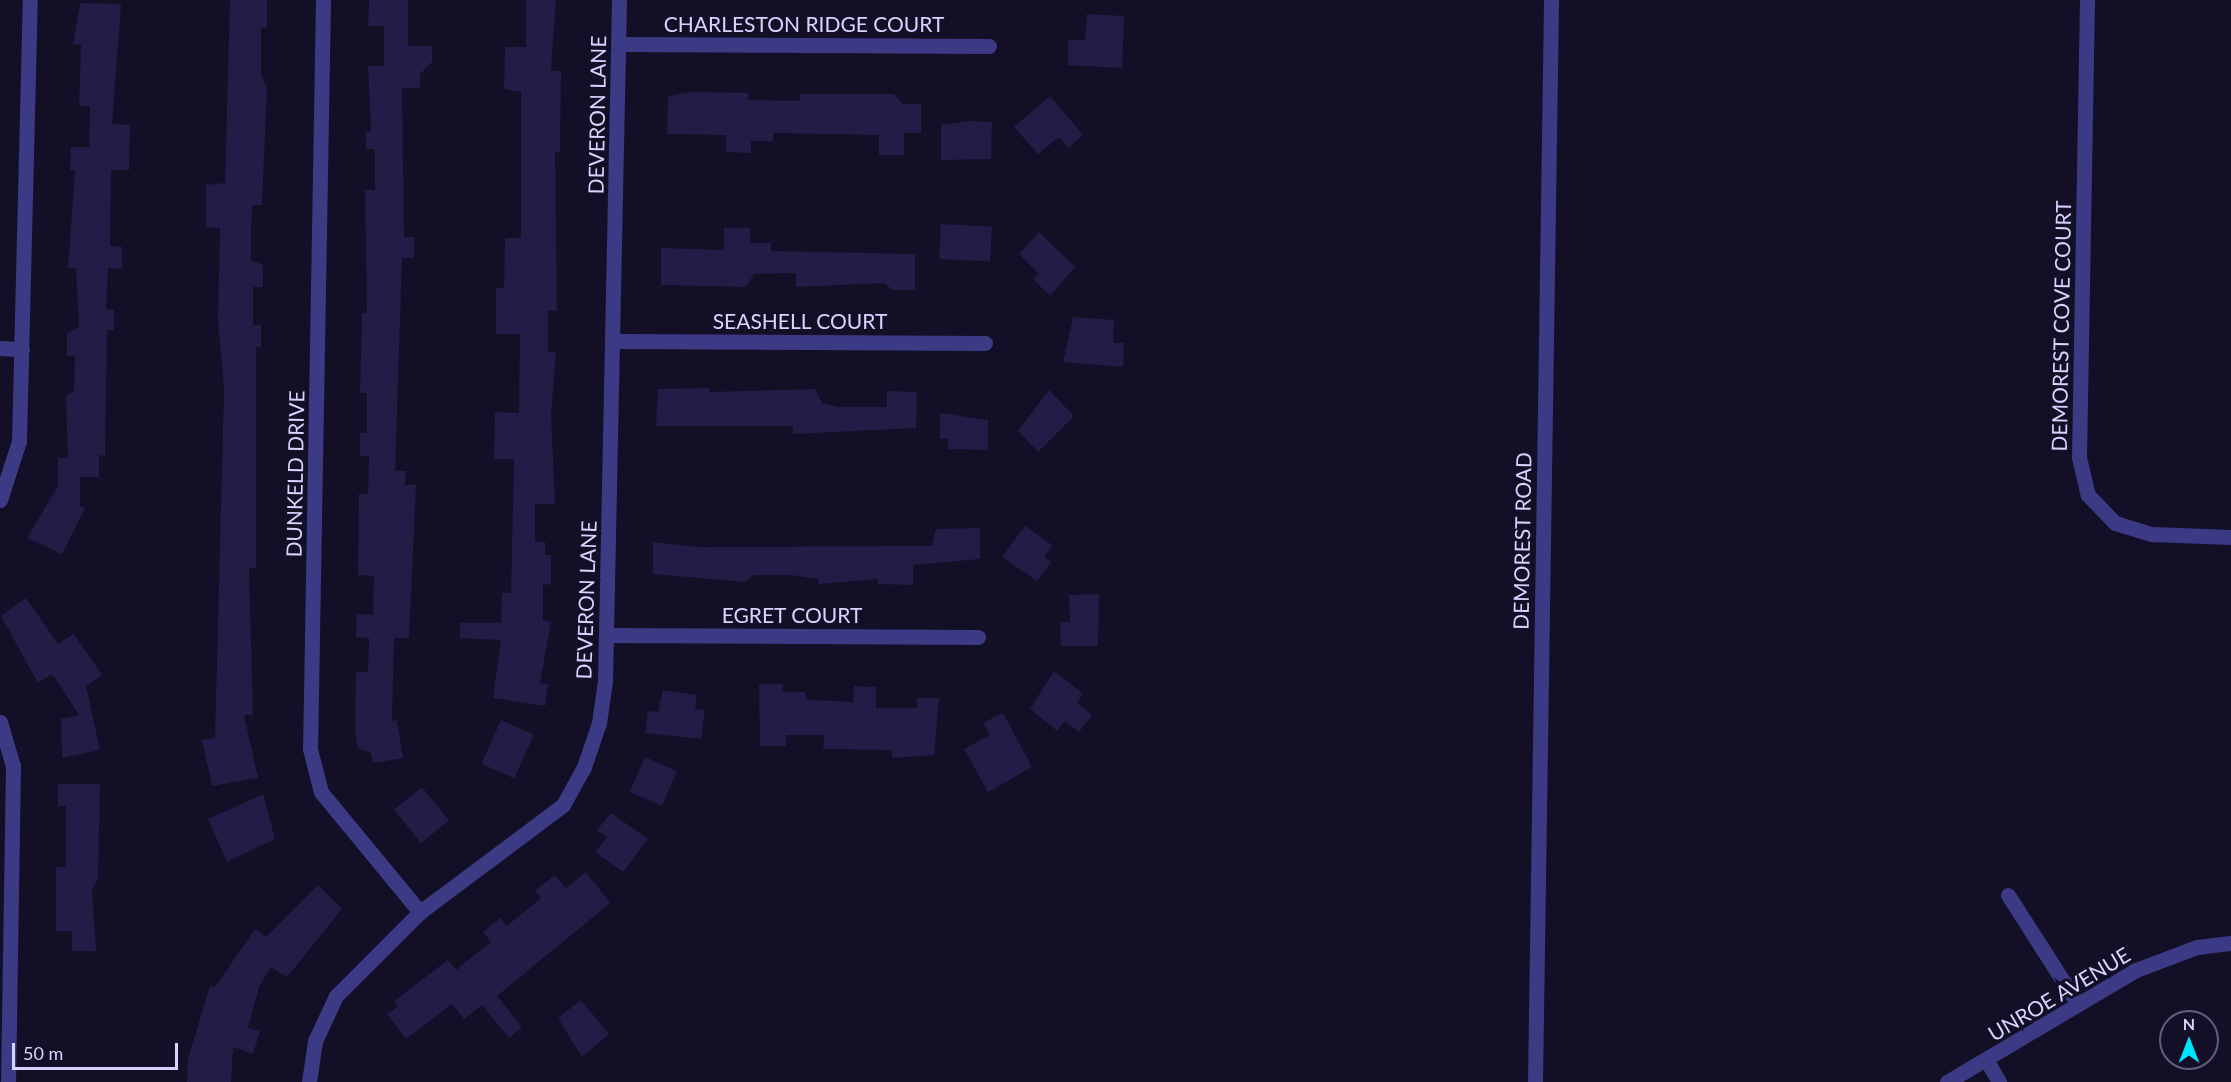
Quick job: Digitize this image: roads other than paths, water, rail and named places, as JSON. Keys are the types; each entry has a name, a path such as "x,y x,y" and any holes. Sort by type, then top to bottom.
{"street":[{"path":"0,500 19,441 30,0"},
{"name":"DUNKELD DRIVE","path":"323,0 310,748 321,792 420,912"},
{"name":"DEVERON LANE","path":"309,1082 318,1030 336,996 420,912 563,805 584,767 599,723 606,635 615,341 619,0"},
{"name":"DEMOREST ROAD","path":"1535,1082 1551,0"},
{"name":"DEMOREST COVE COURT","path":"2086,0 2079,458 2088,495 2115,523 2152,534 2231,537"},
{"name":"CHARLESTON RIDGE COURT","path":"619,44 989,46"},
{"name":"SEASHELL COURT","path":"615,341 985,343"},
{"path":"0,348 22,349"},
{"name":"EGRET COURT","path":"606,635 978,637"},
{"path":"0,722 13,766 6,933 8,1082"},
{"path":"2008,895 2077,1003"},
{"name":"UNROE AVENUE","path":"1947,1082 1987,1061 2077,1003 2167,957 2231,943"},
{"path":"1987,1061 1999,1082"}]}
